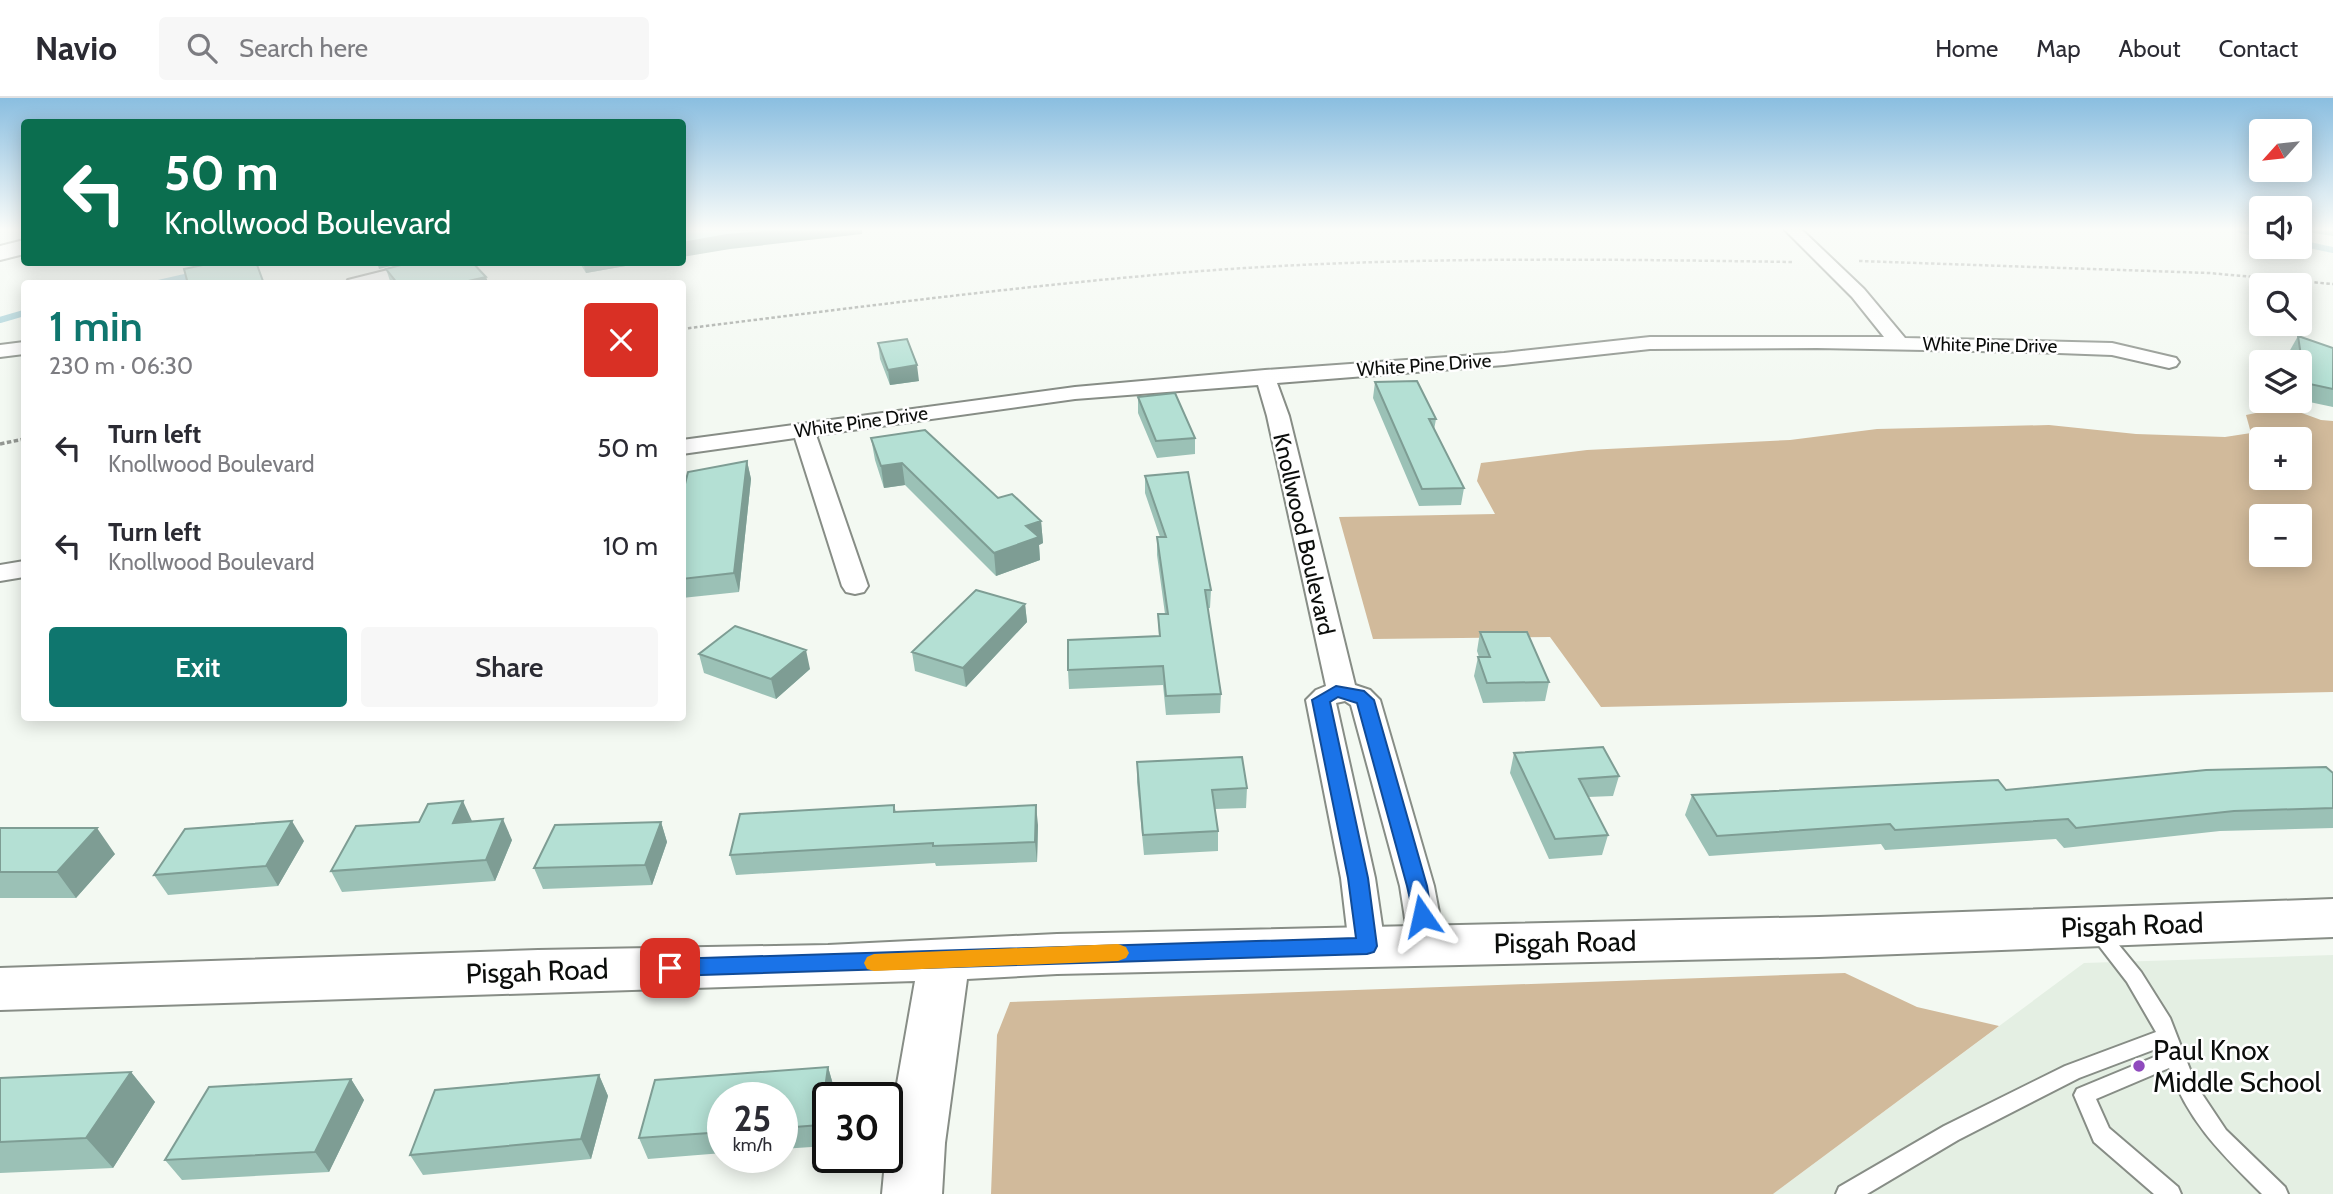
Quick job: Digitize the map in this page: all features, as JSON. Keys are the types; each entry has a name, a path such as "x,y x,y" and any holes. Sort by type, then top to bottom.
{"street":[{"path":"1846,281 1899,343"},
{"name":"White Pine Drive","path":"686,446 1075,393 1504,359 1650,343 1899,343 2112,349 2169,362"},
{"path":"0,351 21,348"},
{"name":"Knollwood Boulevard","path":"1265,376 1278,416 1342,692"},
{"path":"803,430 855,586"},
{"path":"0,573 21,570"},
{"path":"1367,946 1358,878 1321,700 1327,694 1342,692 1358,695 1365,700 1417,886 1427,944"},
{"name":"Pisgah Road","path":"0,989 1427,944 1819,937 2333,918"},
{"path":"912,1194 916,1143 944,960"}],"lane":[{"path":"2094,927 2134,977 2167,1036 2186,1089 2219,1137 2277,1194"},
{"path":"1847,1194 1951,1133 2060,1078 2167,1036"},
{"path":"2170,1194 2101,1135 2084,1095 2175,1057"}],"path":[{"path":"686,329 887,303 1101,281"},
{"path":"2301,281 2333,284"},
{"path":"0,444 21,440"}],"shaded area":[{"path":"2256,413 2302,413 2333,421 2333,692 1601,707 1550,637 1373,639 1339,517 1495,514 1477,481 1481,463 1587,450 1790,440 1877,429 2049,425 2136,434 2225,437 2249,433 2249,490 2312,490 2312,427 2249,427 2246,415"},
{"name":"Paul Knox Middle School","path":"2333,955 2333,1194 1773,1194 2084,963"},
{"path":"1845,973 1917,1007 1999,1026 1773,1194 991,1194 997,1035 1010,1002"}],"building":[{"path":"2298,336 2333,348 2333,389 2312,384 2312,350 2300,350"},
{"path":"907,339 917,365 888,370 878,343"},
{"path":"1417,381 1436,419 1429,419 1464,488 1422,489 1375,382"},
{"path":"1175,393 1195,438 1156,441 1138,397"},
{"path":"925,430 998,498 1012,494 1041,521 1026,526 1039,537 994,553 902,463 881,466 871,438"},
{"path":"747,461 734,573 686,579 688,472"},
{"path":"1188,472 1211,590 1205,590 1221,694 1166,696 1163,666 1068,670 1068,640 1160,636 1158,614 1168,614 1157,537 1166,537 1145,476"},
{"path":"976,590 1025,604 963,668 912,652"},
{"path":"735,626 806,650 771,679 699,654"},
{"path":"1480,632 1527,632 1549,682 1487,683 1478,657 1490,657"},
{"path":"1603,747 1619,776 1579,779 1608,835 1555,839 1514,753"},
{"path":"1242,757 1247,788 1212,790 1218,831 1143,835 1137,762"},
{"path":"2326,767 2333,773 2333,808 2234,811 2076,828 2068,819 1895,830 1890,824 1717,836 1692,795 1998,780 2006,790 2206,770"},
{"path":"463,801 453,823 503,819 486,860 331,871 356,826 419,822 428,804"},
{"path":"894,805 894,812 1036,805 1035,842 933,846 933,843 730,855 740,814"},
{"path":"292,821 266,866 154,875 185,829"},
{"path":"661,822 645,865 534,868 555,825"},
{"path":"0,828 97,828 57,872 0,872"},
{"path":"828,1067 826,1082 812,1082 812,1126 798,1127 798,1082 707,1082 707,1133 639,1138 655,1080"},
{"path":"131,1072 86,1138 0,1142 0,1078"},
{"path":"599,1075 581,1139 410,1155 435,1090"},
{"path":"351,1079 315,1152 165,1160 209,1087"}],"waterway":[{"path":"0,320 21,314"}],"slow traffic":[{"path":"874,963 1118,953"}],"place":[{"name":"Paul Knox Middle School","path":"2139,1066"}],"route":[{"path":"670,968 1367,946 1358,878 1321,700 1327,694 1336,692 1358,695 1365,700 1417,886 1422,916"}]}
